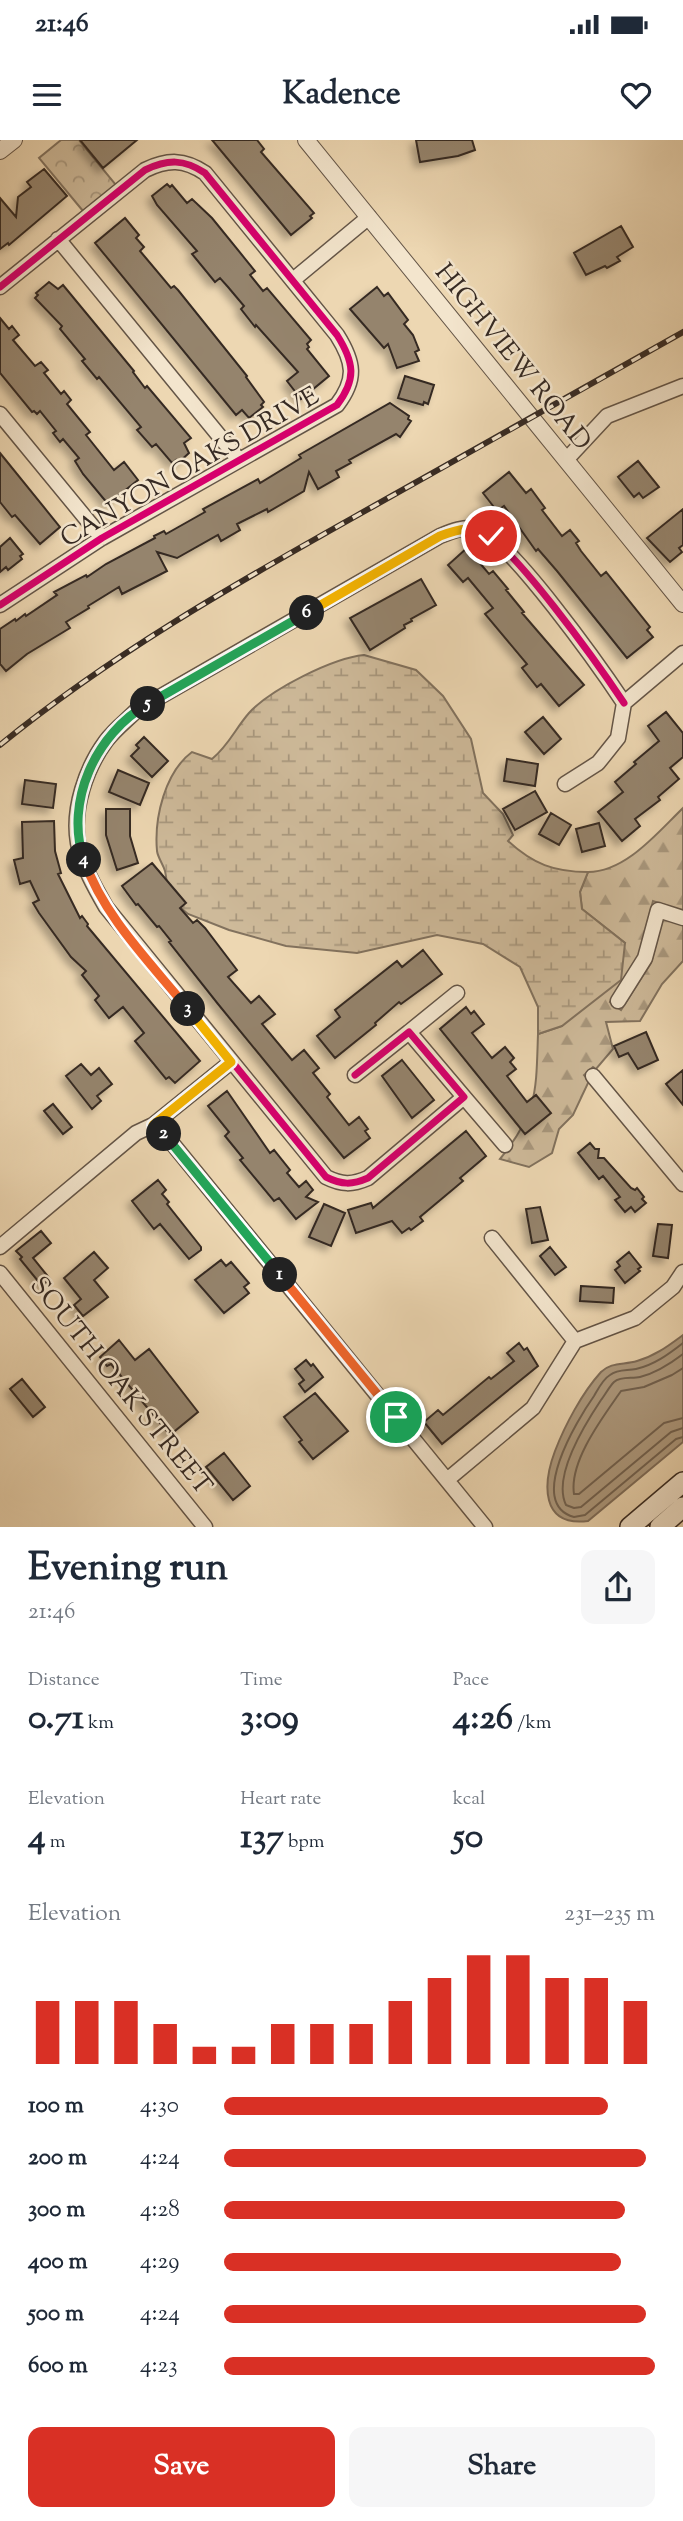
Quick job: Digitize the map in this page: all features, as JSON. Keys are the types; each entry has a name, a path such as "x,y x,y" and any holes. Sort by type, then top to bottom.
{"main road":[{"path":"630,1527 683,1482"},
{"path":"660,1527 683,1507"}],"street":[{"path":"0,151 14,140"},
{"name":"HIGHVIEW ROAD","path":"306,140 683,604"},
{"name":"CANYON OAKS DRIVE","path":"0,286 145,170 158,163 184,162 205,173 293,280 346,349 352,372 350,384 337,405 102,538 0,605"},
{"path":"293,280 369,217"},
{"path":"58,239 239,460"},
{"path":"566,460 607,416 683,386"},
{"path":"0,414 102,538"},
{"path":"464,1097 368,1178 355,1184 340,1184 326,1177 106,907 91,881 78,843 78,810 86,776 106,740 137,710 440,536 458,529 475,529 491,536 515,560 598,664 624,703"},
{"path":"565,784 598,763 618,738 624,703 683,653"},
{"path":"618,1001 645,958 658,910 683,918"},
{"path":"355,1074 457,993"},
{"path":"409,1032 505,1145"},
{"path":"0,1247 136,1133 153,1125 231,1062"},
{"path":"593,1076 683,1184"},
{"path":"153,1125 160,1128 485,1527"},
{"path":"492,1238 575,1341"},
{"path":"447,1480 533,1408 575,1341 635,1318 673,1287 683,1272"},
{"name":"SOUTH OAK STREET","path":"0,1273 205,1527"}],"green space":[{"path":"61,140 79,140 116,185 83,211 39,158"},
{"path":"364,655 416,670 443,696 471,739 483,793 503,814 513,835 508,841 526,856 545,865 588,872 580,892 582,909 625,943 621,980 562,1026 538,1034 538,1007 520,967 483,944 437,935 357,953 286,946 229,930 188,914 169,898 165,871 157,851 157,824 168,783 183,761 192,752 212,759 249,713 287,685 320,668"},
{"path":"683,808 683,911 653,901 639,955 610,1002 621,1010 651,963 663,918 683,925 683,961 662,984 640,1021 606,1022 613,1049 596,1069 593,1067 584,1075 589,1081 573,1115 559,1129 552,1153 529,1167 500,1159 522,1128 533,1101 538,1034 562,1026 625,943 582,909 580,892 588,872 602,870 628,858"}],"water":[{"path":"683,1335 683,1442 588,1521 572,1521 561,1517 553,1510 549,1500 548,1476 559,1441 587,1390 605,1369 650,1356"}],"building":[{"path":"80,140 137,140 103,168"},
{"path":"212,140 257,140 264,149 261,152 314,213 310,216 312,218 291,235"},
{"path":"416,140 472,140 475,150 458,156 420,162"},
{"path":"44,169 67,196 9,245 8,243 0,249 0,198 16,217 18,197 31,187 27,182"},
{"path":"167,184 170,187 172,185 187,203 192,199 212,218 255,271 250,275 263,291 267,288 311,340 307,349 329,376 301,399 287,381 298,372 256,325 255,327 241,309 244,306 220,278 215,282 192,254 197,251 157,205 152,196"},
{"path":"125,218 139,235 136,238 144,247 140,251 171,288 174,286 178,290 247,376 264,402 261,405 263,407 249,418 242,410 236,415 95,243"},
{"path":"621,226 633,247 617,257 620,261 586,275 574,253"},
{"path":"49,282 58,289 63,285 145,388 147,386 191,438 184,443 189,453 178,463 176,460 172,463 156,444 152,447 137,430 141,427 82,361 85,359 60,329 62,326 35,298 38,295 36,293"},
{"path":"377,287 384,296 388,293 408,320 404,324 413,335 419,350 415,352 419,361 397,368 388,344 384,348 350,309"},
{"path":"0,318 9,329 12,326 19,335 13,340 35,366 41,362 48,370 44,373 61,394 64,391 71,400 67,404 90,432 86,435 114,470 124,462 138,480 108,504 83,474 75,461 79,458 63,439 60,442 53,433 56,431 40,411 37,414 32,412 0,373"},
{"path":"405,376 434,385 428,404 398,398"},
{"path":"390,403 409,416 411,421 400,437 396,434 349,460 351,463 336,471 339,477 318,489 309,472 304,491 268,512 267,509 237,524 240,530 221,541 218,535 177,558 157,552 167,571 122,594 119,587 66,622 70,628 27,654 6,671 0,664 0,629 25,614 26,616 57,595 54,592 86,575 87,577 155,538 154,536 164,531 166,534 205,512 203,509 258,479 260,483 301,458 299,455"},
{"path":"0,453 60,527 40,544 0,502"},
{"path":"638,461 659,487 643,498 639,493 634,497 618,477"},
{"path":"509,472 526,493 531,489 545,508 542,510 562,536 570,530 579,541 576,543 581,551 601,576 606,572 650,627 647,630 653,637 627,658 557,571 538,549 536,551 504,506 497,511 483,493"},
{"path":"683,509 683,545 679,548 682,552 670,562 647,538"},
{"path":"10,538 23,554 20,556 22,559 8,570 6,567 0,572 0,547"},
{"path":"467,548 489,574 493,571 524,612 522,613 584,685 559,706 541,684 537,687 522,668 527,664 485,614 493,608 468,578 463,582 448,565"},
{"path":"421,579 436,605 411,619 412,621 404,625 405,628 370,650 350,618"},
{"path":"666,712 683,733 683,757 670,768 679,779 658,797 660,800 635,819 640,826 622,841 598,812 623,792 615,782 659,741 648,726"},
{"path":"543,717 561,739 544,754 525,732"},
{"path":"144,737 168,761 152,777 131,756"},
{"path":"507,759 538,764 535,786 504,781"},
{"path":"118,770 149,783 140,805 109,792"},
{"path":"25,780 56,784 53,808 22,804"},
{"path":"535,791 547,812 515,830 503,809"},
{"path":"106,809 130,809 130,836 138,863 117,870 106,835"},
{"path":"551,813 571,825 559,845 539,834"},
{"path":"54,821 55,851 61,873 58,874 80,918 82,916 87,926 200,1061 175,1083 169,1077 166,1079 135,1041 144,1033 123,1007 109,1018 95,1000 99,996 82,975 86,971 71,957 33,903 39,900 30,881 20,884 14,860 23,858 22,822"},
{"path":"599,823 605,846 582,852 576,829"},
{"path":"152,863 186,903 180,908 193,923 197,920 205,928 237,970 228,977 251,1003 259,996 275,1014 262,1024 292,1060 304,1050 319,1068 313,1073 330,1094 327,1097 349,1125 359,1117 368,1129 365,1131 370,1138 344,1158 218,1004 159,926 136,905 122,886"},
{"path":"423,950 442,974 401,1004 399,1002 375,1023 376,1025 335,1058 317,1036 340,1017 335,1010 397,961 402,967"},
{"path":"466,1007 471,1014 474,1011 484,1024 472,1033 492,1058 505,1047 514,1058 510,1062 516,1069 507,1076 527,1102 536,1095 551,1113 525,1134 440,1029"},
{"path":"646,1032 658,1060 638,1069 628,1053 619,1057 614,1046"},
{"path":"402,1060 434,1100 412,1118 382,1076"},
{"path":"81,1064 91,1075 99,1068 112,1084 97,1096 101,1101 92,1109 66,1076"},
{"path":"683,1070 683,1105 666,1084"},
{"path":"227,1091 270,1153 274,1150 290,1170 287,1173 299,1187 306,1181 313,1190 306,1197 318,1202 296,1219 279,1198 274,1201 240,1160 243,1158 225,1136 229,1132 208,1106"},
{"path":"53,1104 72,1127 63,1134 44,1111"},
{"path":"466,1131 486,1156 460,1178 463,1181 420,1217 423,1221 402,1233 392,1221 356,1233 348,1210 371,1203 373,1208"},
{"path":"590,1143 595,1149 599,1149 598,1158 604,1158 631,1188 637,1188 644,1197 642,1199 646,1203 635,1212 631,1207 625,1212 615,1200 620,1197 603,1176 599,1179 578,1153"},
{"path":"158,1180 166,1190 162,1194 169,1202 167,1204 201,1247 201,1250 189,1259 160,1224 154,1229 132,1201"},
{"path":"324,1204 345,1213 331,1246 309,1237"},
{"path":"540,1207 548,1240 532,1243 526,1209"},
{"path":"658,1224 672,1225 668,1258 653,1256"},
{"path":"41,1231 51,1243 33,1258 50,1279 42,1286 16,1251"},
{"path":"550,1247 566,1267 555,1275 540,1256"},
{"path":"94,1252 108,1268 94,1280 108,1297 83,1316 74,1305 81,1299 64,1278"},
{"path":"629,1252 641,1267 638,1269 640,1271 625,1283 615,1270 620,1266 617,1262"},
{"path":"221,1260 226,1266 231,1262 249,1283 244,1287 249,1293 224,1313 195,1280"},
{"path":"581,1286 614,1288 613,1303 580,1301"},
{"path":"119,1340 135,1360 149,1349 198,1412 170,1435 111,1364 107,1366 100,1357"},
{"path":"519,1343 524,1350 527,1348 538,1366 442,1444 424,1422 438,1410 443,1415 489,1377 491,1379 514,1361 507,1353"},
{"path":"306,1360 311,1366 313,1364 323,1377 305,1392 299,1384 304,1380 295,1369"},
{"path":"22,1379 45,1407 33,1417 10,1389"},
{"path":"315,1393 348,1431 313,1459 284,1417"},
{"path":"224,1453 250,1486 233,1500 206,1467"}],"railway":[{"path":"0,745 84,681 218,595 683,332"}],"cycle path":[{"path":"0,287 145,170 169,162 183,163 205,173 337,335 347,354 351,370 348,387 337,405 102,538 0,605"},
{"path":"355,1075 409,1032 464,1097 368,1178 347,1183 326,1177 106,907 93,884 78,843 77,817 82,789 92,764 106,741 137,710 440,536 467,528 477,529 492,538 532,579 624,703"}],"route":[{"path":"396,1417 160,1128 153,1125 231,1062 106,907 91,881 78,843 78,810 86,776 106,740 137,710 440,536 458,529 475,529 491,536"}]}
